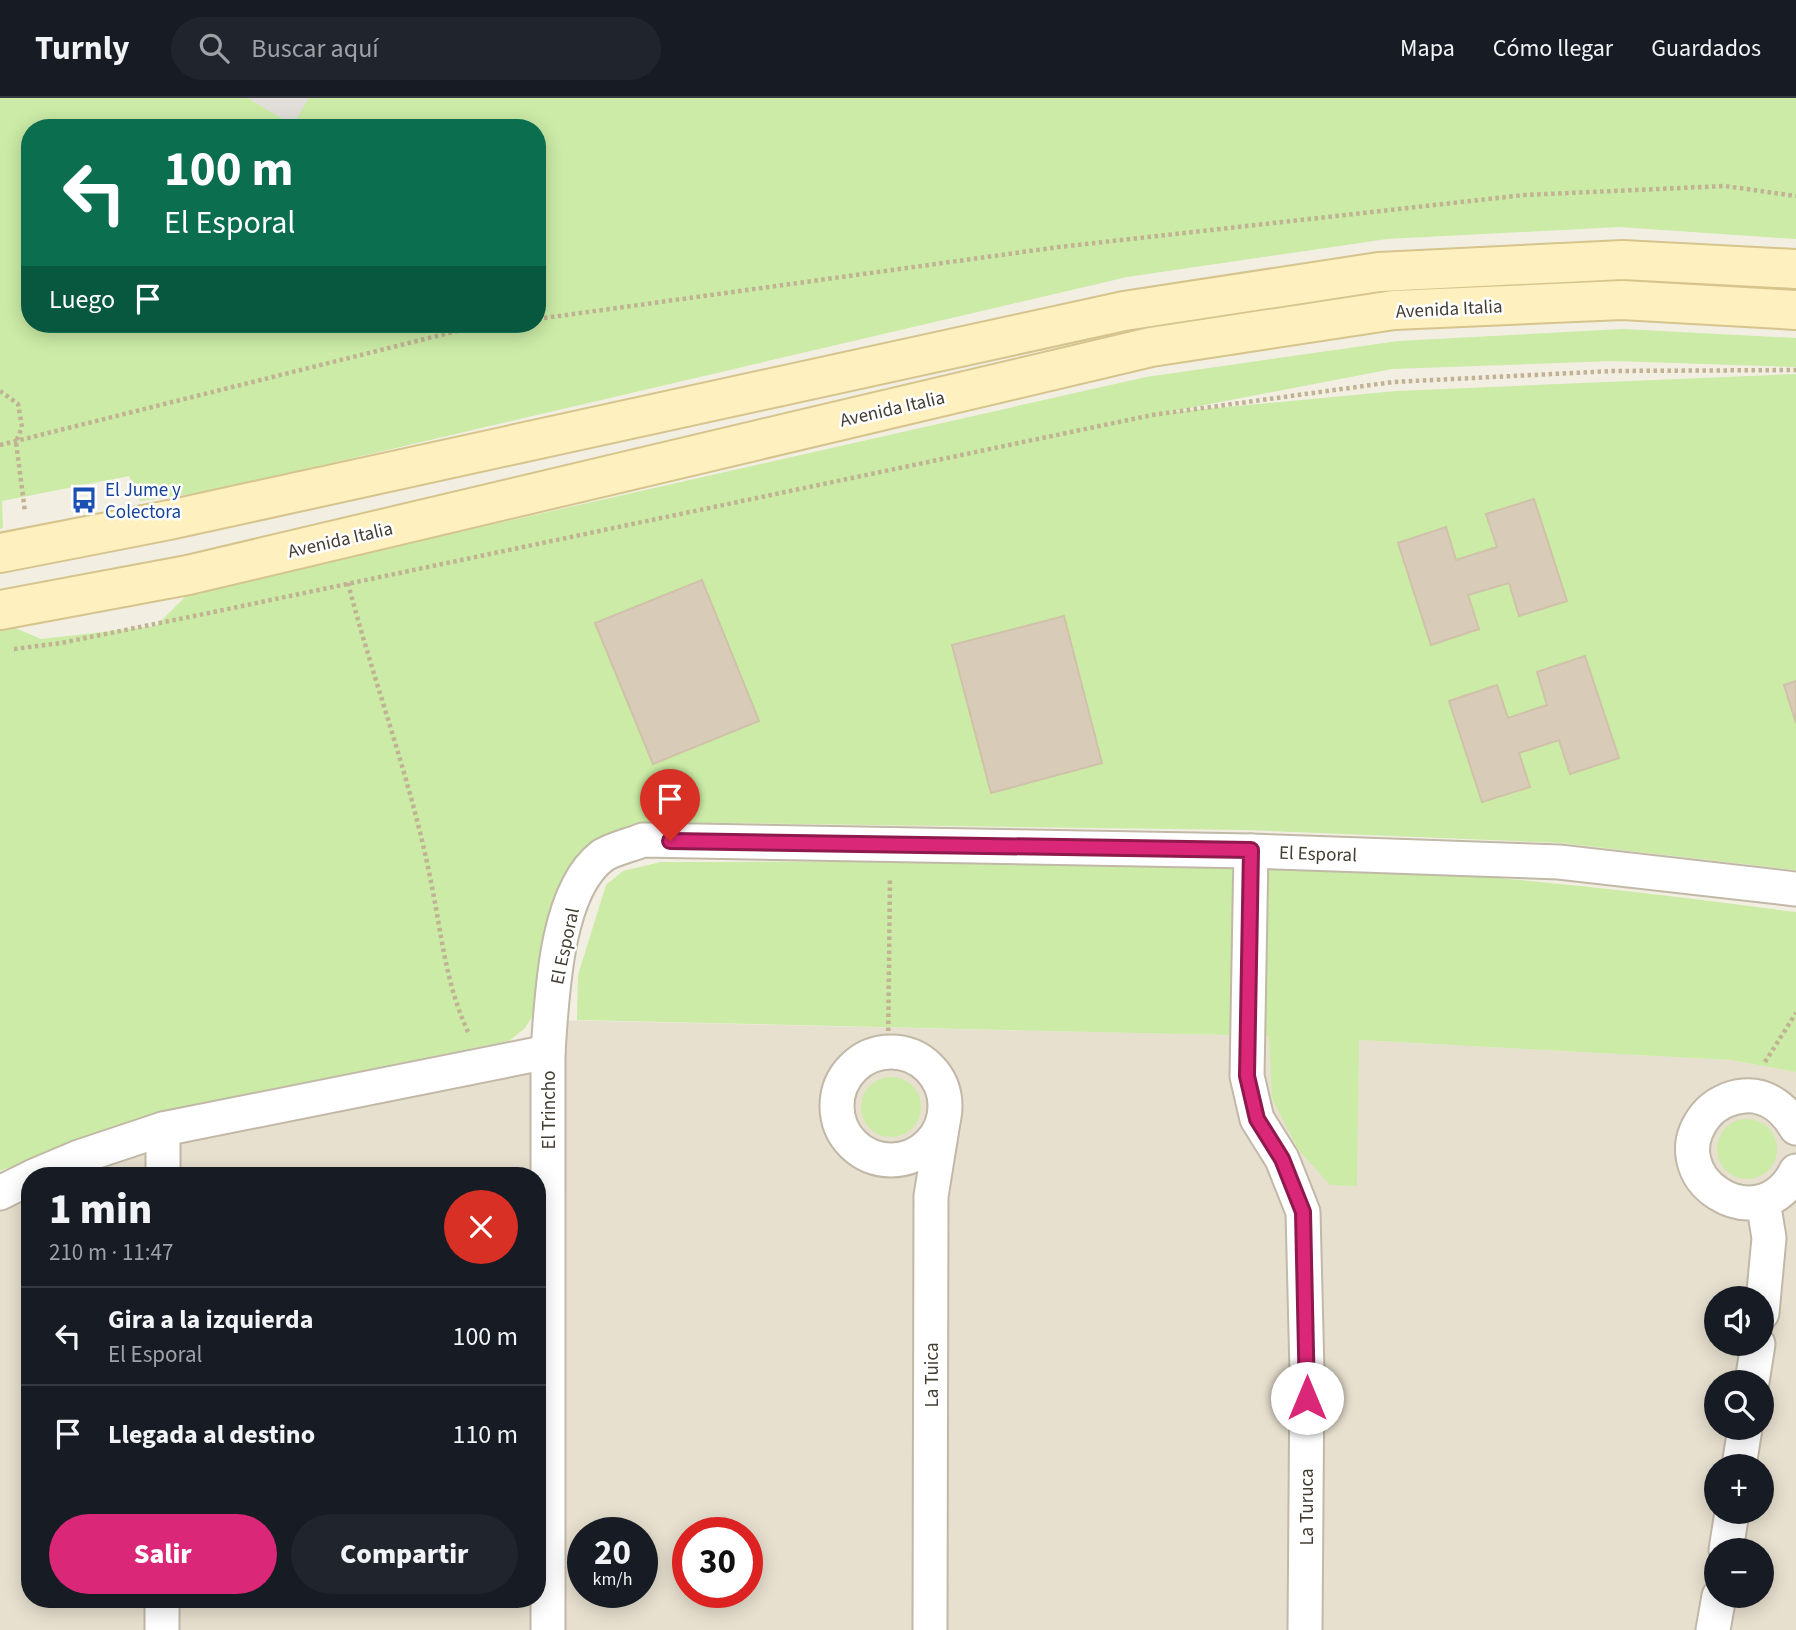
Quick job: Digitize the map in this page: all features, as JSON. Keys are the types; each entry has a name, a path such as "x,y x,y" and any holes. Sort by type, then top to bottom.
{"main road":[{"name":"Avenida Italia","path":"16,550 169,520 1138,309 1378,272 1623,260 1796,269"},
{"name":"Avenida Italia","path":"0,610 188,575 1151,347 1394,310 1622,300 1796,310"}],"street":[{"name":"El Esporal","path":"548,1052 561,941 576,888 603,856 643,841 1251,850 1559,862 1796,889"},
{"name":"La Turuca","path":"1251,850 1247,1076 1257,1119 1282,1159 1303,1212 1307,1372 1305,1630"},
{"path":"56,1167 163,1129 548,1052"},
{"name":"El Trincho","path":"548,1052 548,1630"},
{"path":"888,1052 870,1056 855,1066 838,1098 838,1116 844,1133 856,1147 872,1156 889,1160 908,1157 923,1150 935,1138 943,1122"},
{"name":"La Tuica","path":"888,1052 921,1061 934,1073 942,1088 945,1105 931,1196 930,1630"},
{"path":"1796,1128 1777,1105 1761,1097 1744,1096 1726,1100 1710,1110 1699,1124 1693,1141 1694,1159 1700,1176 1712,1190 1727,1200 1745,1203 1763,1201 1779,1193 1796,1171"},
{"path":"163,1129 163,1167"},
{"path":"889,1160 931,1196"},
{"path":"0,1194 21,1183"},
{"path":"1763,1201 1769,1238 1765,1286"},
{"path":"162,1608 162,1630"},
{"path":"1713,1630 1717,1608"}],"path":[{"path":"546,318 1059,247 1524,195 1725,186 1796,196"},
{"path":"0,445 449,333"},
{"path":"5,650 61,643 1152,415 1393,382 1613,371 1796,370"},
{"path":"0,391 18,404 22,426 16,442 16,550"},
{"path":"348,583 429,872 443,956 454,1001 483,1065"},
{"path":"888,1052 890,845"},
{"path":"1744,1096 1796,1013"}],"shaded area":[{"path":"247,98 309,98 297,119 283,119"},
{"path":"551,1020 1270,1036 1272,1098 1357,1186 1358,1040 1730,1060 1796,1072 1796,1630 0,1630 0,1193 21,1182 21,1608 546,1608 546,1167 71,1167 548,1052"}],"green space":[{"path":"0,98 1796,98 1796,239 1619,227 1387,239 1127,277 212,491 140,501 129,476 2,501 3,528 0,529"},
{"path":"1623,329 1796,338 1796,367 1614,361 1392,369 1163,413 1396,391 1796,374 1796,870 1561,843 1247,830 726,823 635,825 596,840 566,872 545,936 535,1013 524,1029 509,1041 157,1112 0,1171 0,631 15,628 41,639 156,626 189,593 1146,377 1398,341"},
{"path":"661,862 1086,862 1341,868 1569,885 1796,912 1796,1072 1730,1060 1359,1040 1357,1186 1330,1185 1298,1149 1272,1098 1269,1036 577,1020 578,975 606,885 623,871"},
{"path":"891,1077 908,1082 916,1090 921,1107 916,1124 908,1132 891,1137 874,1132 866,1124 861,1107 866,1090 874,1082"},
{"path":"1741,1119 1753,1119 1772,1132 1777,1149 1775,1161 1764,1174 1753,1179 1741,1179 1722,1166 1717,1155 1717,1143 1730,1124"}],"building":[{"path":"1534,499 1567,601 1519,616 1509,583 1468,595 1479,629 1431,645 1398,543 1446,527 1456,560 1497,547 1486,514"},
{"path":"702,580 759,721 653,764 595,623"},
{"path":"1064,616 1102,763 991,793 952,645"},
{"path":"1585,656 1619,758 1570,774 1559,740 1519,753 1530,787 1482,802 1449,701 1497,685 1508,718 1547,705 1537,672"},
{"path":"1796,681 1796,723 1784,685"}],"place":[{"name":"El Jume y Colectora","path":"84,500"}],"route":[{"path":"670,841 1251,850 1247,1076 1257,1119 1282,1159 1303,1212 1307,1398"}]}
